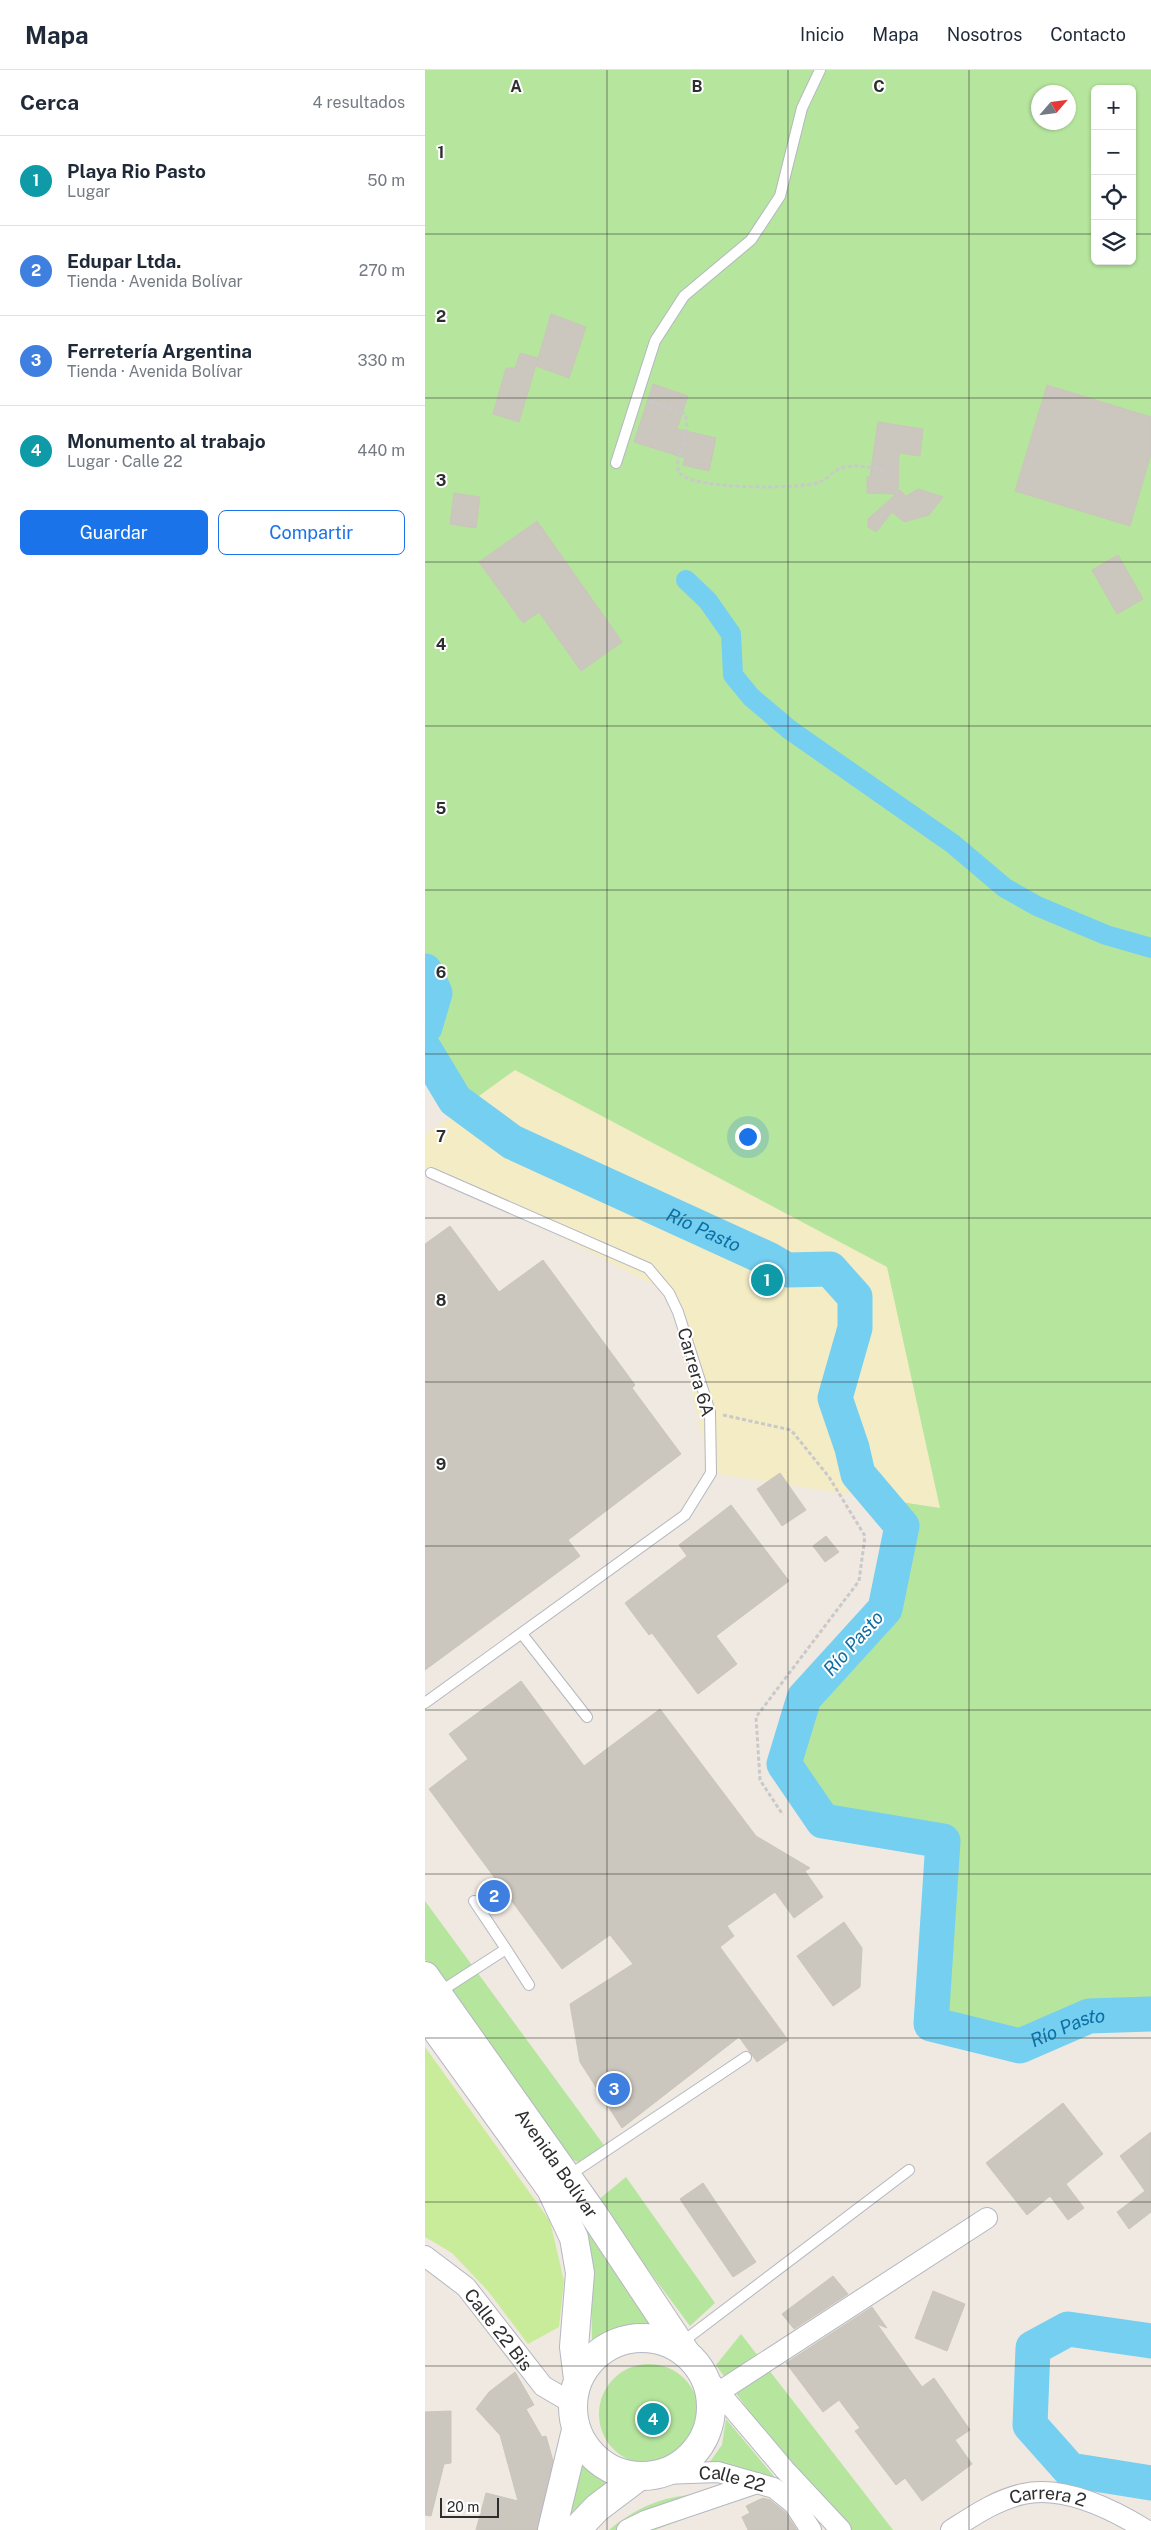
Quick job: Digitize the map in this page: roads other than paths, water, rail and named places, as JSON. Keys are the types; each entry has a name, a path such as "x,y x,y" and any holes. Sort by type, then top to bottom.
{"main road":[{"name":"Avenida Bolívar","path":"429,1995 567,2176 697,2365"},
{"name":"Avenida Bolívar","path":"429,1995 551,2189 574,2238 580,2272 574,2347 575,2391"},
{"path":"553,2530 576,2430 575,2391 592,2358 613,2343 638,2337 663,2340 697,2365 710,2391 712,2412 707,2432 697,2450 682,2465 651,2475 597,2508 576,2530"},
{"path":"576,2430 590,2454 611,2470 651,2475"}],"street":[{"path":"697,2365 987,2218"},
{"name":"Calle 22 Bis","path":"425,2256 466,2286 543,2386 575,2391"},
{"name":"Avenida Bolívar","path":"697,2365 785,2470 841,2530"},
{"name":"Calle 22","path":"651,2475 718,2472 774,2488 794,2504 811,2530"},
{"path":"627,2530 645,2521 757,2483"},
{"name":"Carrera 2","path":"951,2530 985,2508 1023,2494 1058,2493 1112,2510 1146,2530"}],"lane":[{"path":"616,463 655,341 684,296 751,240 780,196 802,108 819,70"},
{"name":"Carrera 6A","path":"425,1703 685,1515 711,1473 710,1412 678,1312 669,1293 649,1268 431,1173"},
{"path":"522,1634 587,1717"},
{"path":"474,1901 529,1985"},
{"path":"429,1995 506,1949"},
{"path":"567,2176 746,2057"},
{"path":"697,2365 909,2170"}],"waterway":[{"path":"686,580 708,601 731,634 733,675 751,697 790,730 953,844 1005,888 1037,906 1106,935 1151,948"},
{"name":"Río Pasto","path":"425,971 435,993 425,1027"},
{"name":"Río Pasto","path":"425,1050 455,1100 512,1142 770,1260 787,1270 830,1269 855,1297 855,1328 835,1398 852,1448 858,1474 902,1526 885,1609 804,1698 784,1764 823,1821 943,1841 931,2024 1020,2046 1089,2016 1151,2014"},
{"name":"Río Pasto","path":"1151,2341 1068,2329 1033,2348 1030,2425 1070,2470 1151,2483"}],"place":[{"name":"Playa Rio Pasto","path":"767,1280"},
{"name":"Edupar Ltda.","path":"494,1896"},
{"name":"Ferretería Argentina","path":"614,2089"},
{"name":"Monumento al trabajo","path":"653,2419"}]}
